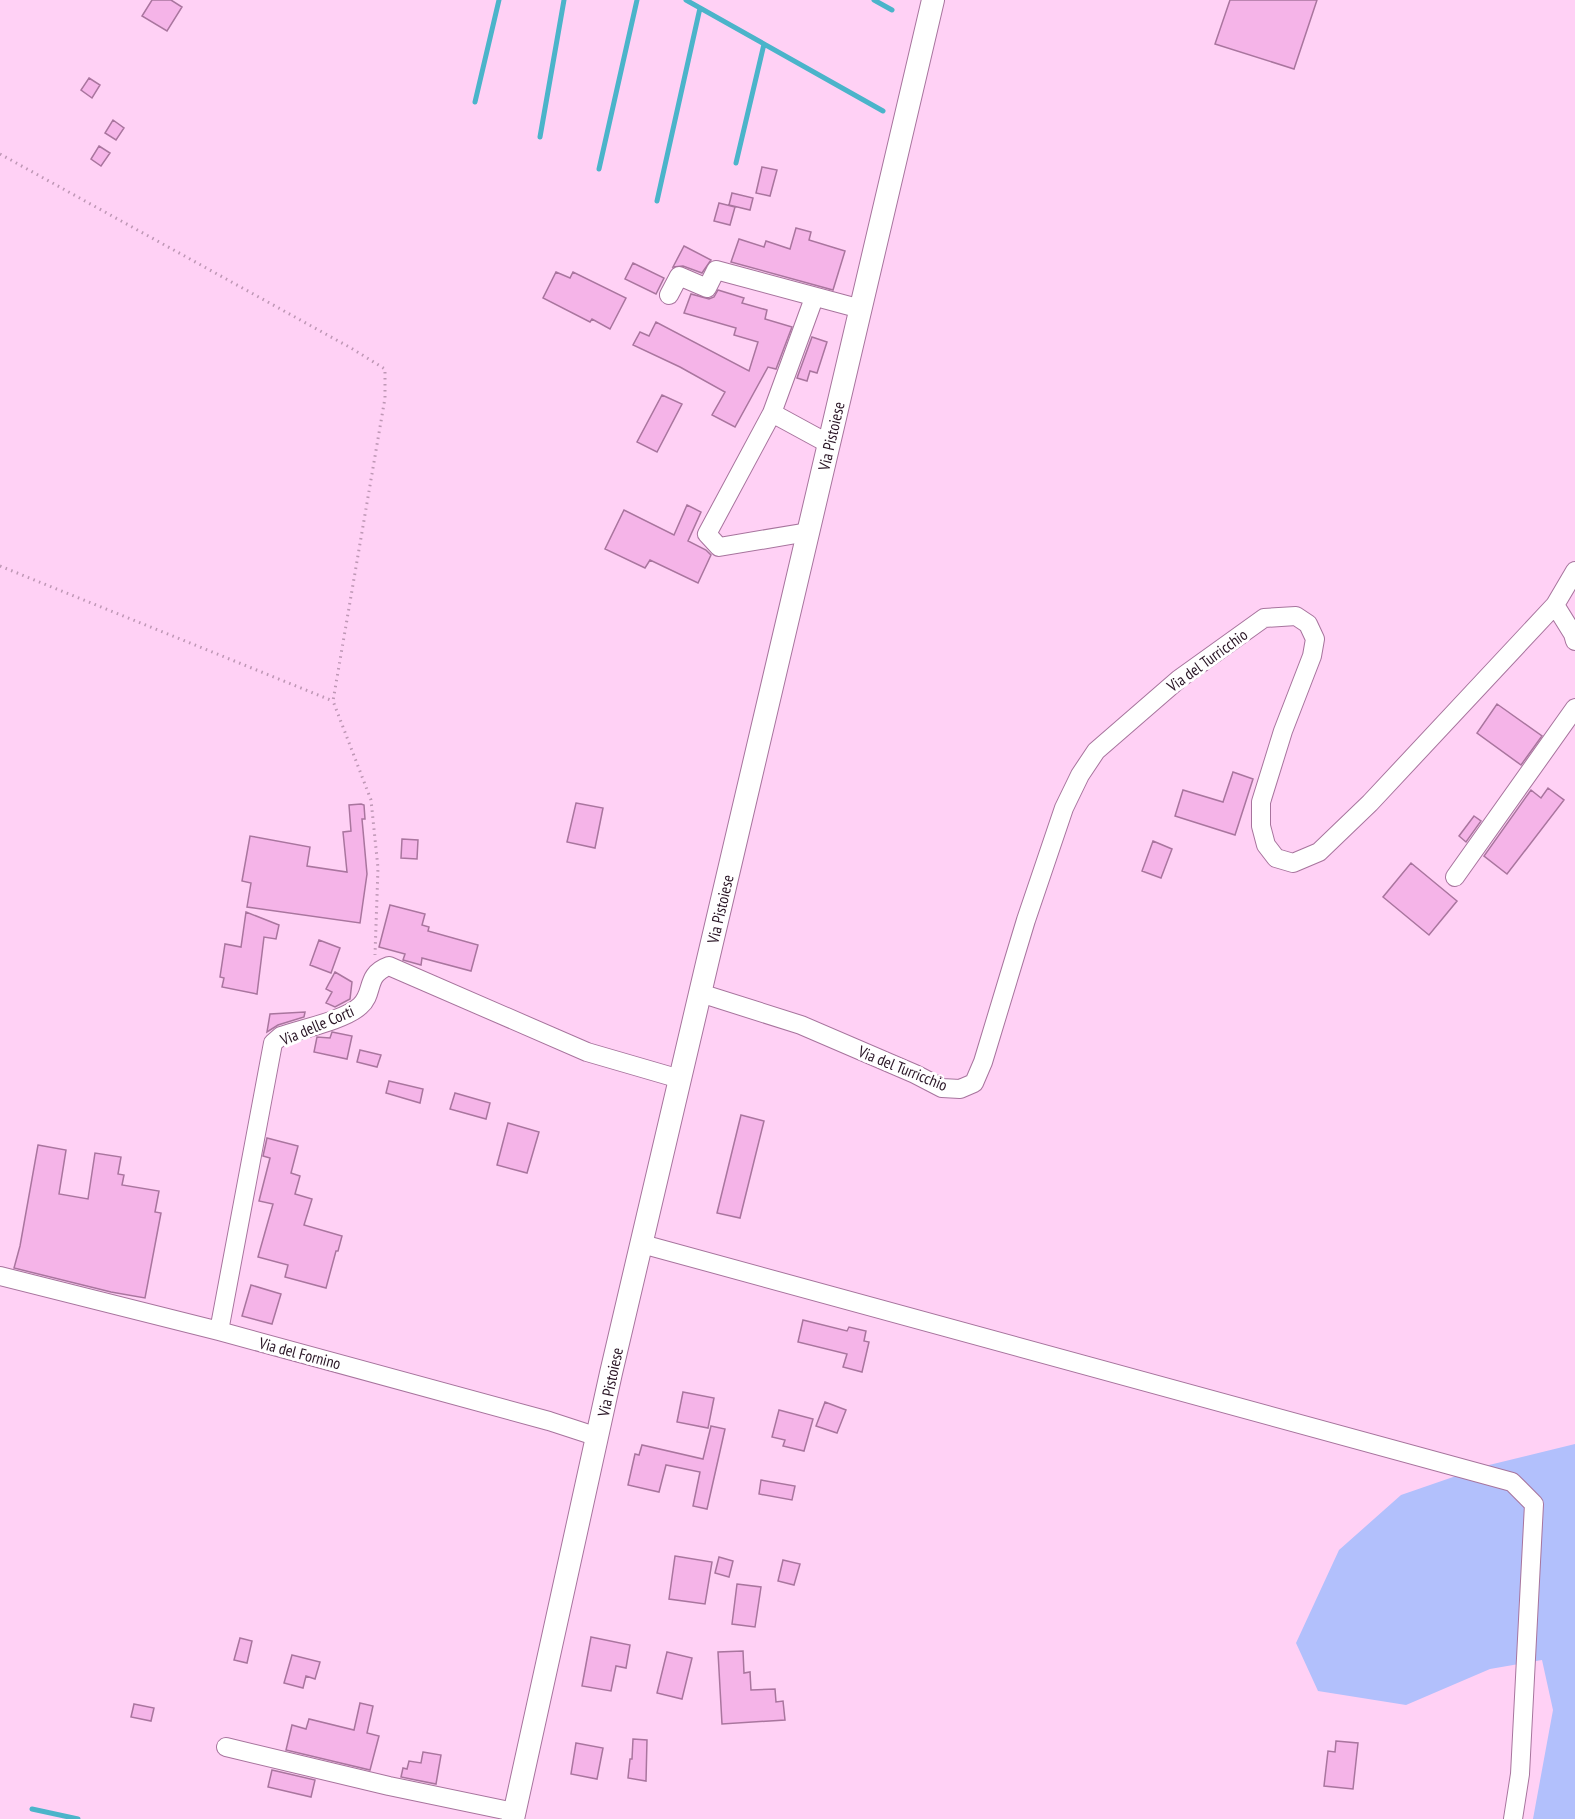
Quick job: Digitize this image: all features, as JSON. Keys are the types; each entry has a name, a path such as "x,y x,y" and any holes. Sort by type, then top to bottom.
{"main road":[{"name":"Via Pistoiese","path":"514,1815 680,1079 933,0"}],"street":[{"path":"669,295 680,276 707,288 716,270 861,309"},
{"path":"808,532 719,547 707,534 772,413 814,298"},
{"path":"772,413 829,444"},
{"name":"Via del Turricchio","path":"700,993 801,1025 942,1088 960,1089 974,1083 983,1062 1026,920 1064,808 1080,775 1096,751 1179,679 1264,618 1296,616 1308,624 1315,639 1312,656 1283,731 1261,802 1260,826 1266,844 1276,858 1293,863 1319,852 1371,803 1556,605 1575,571"},
{"path":"1556,605 1575,641"},
{"path":"1455,877 1575,708"},
{"path":"374,975 389,966 586,1052 680,1079"},
{"name":"Via delle Corti","path":"219,1331 273,1043 281,1036 348,1014 362,1005 374,975"},
{"path":"642,1244 1512,1482 1534,1504 1520,1774 1512,1819"},
{"name":"Via del Fornino","path":"0,1276 219,1331 549,1420 598,1437"},
{"path":"226,1747 514,1815"}],"path":[{"path":"0,153 385,369 385,398 333,701 371,800 378,868 374,975"},
{"path":"0,566 333,701"}],"shaded area":[{"path":"1575,1444 1575,1819 1533,1819 1553,1710 1542,1660 1490,1669 1406,1705 1318,1691 1296,1643 1339,1550 1401,1495 1485,1466"}],"building":[{"path":"152,0 171,0 182,7 167,31 142,16"},
{"path":"1230,0 1317,0 1294,69 1215,44"},
{"path":"89,78 100,85 92,98 81,90"},
{"path":"113,120 124,128 116,140 105,133"},
{"path":"99,146 110,153 101,166 91,159"},
{"path":"762,167 777,170 770,196 756,193"},
{"path":"732,193 753,198 750,210 729,205"},
{"path":"719,203 735,207 730,225 714,221"},
{"path":"796,228 811,232 809,240 845,251 833,290 731,262 739,239 764,247 766,241 790,249"},
{"path":"684,246 711,260 702,273 683,266 673,267"},
{"path":"633,263 664,278 656,294 625,279"},
{"path":"556,272 570,278 573,272 626,298 610,329 592,319 590,322 543,298"},
{"path":"718,290 744,298 742,303 767,310 765,319 792,327 776,369 768,367 735,427 712,415 725,392 633,345 640,332 649,336 656,322 749,371 758,342 734,335 736,328 684,313 691,294 709,299 714,297"},
{"path":"812,337 827,342 817,373 810,371 807,381 797,378"},
{"path":"662,395 682,404 657,452 637,442"},
{"path":"687,505 701,512 688,541 711,555 698,583 650,560 645,568 605,549 624,510 674,535"},
{"path":"1497,704 1542,736 1521,765 1477,733"},
{"path":"1233,772 1253,779 1235,835 1175,816 1183,790 1223,802"},
{"path":"1548,788 1564,800 1507,874 1484,856 1531,790 1541,798"},
{"path":"576,803 603,808 595,848 567,842"},
{"path":"349,805 364,805 365,819 362,819 367,874 360,923 247,907 251,883 242,881 250,836 310,847 307,866 347,872 343,832 351,831"},
{"path":"1474,816 1481,821 1466,842 1459,836"},
{"path":"402,839 418,840 417,859 401,858"},
{"path":"1153,841 1172,849 1161,878 1142,871"},
{"path":"1411,863 1457,901 1429,935 1383,897"},
{"path":"390,905 425,914 422,925 429,927 428,931 478,945 471,971 422,958 421,965 403,960 405,954 379,947"},
{"path":"246,912 279,925 276,939 264,937 257,994 222,987 224,978 220,977 225,944 241,947"},
{"path":"319,940 340,948 331,973 310,965"},
{"path":"335,972 352,982 350,999 335,1007 326,1003 332,992 326,989"},
{"path":"305,1012 304,1017 278,1025 267,1032 270,1014"},
{"path":"332,1032 352,1036 347,1059 314,1052 317,1037 330,1038"},
{"path":"360,1050 381,1055 377,1067 357,1062"},
{"path":"389,1081 423,1089 420,1103 386,1093"},
{"path":"455,1093 490,1103 486,1119 450,1109"},
{"path":"741,1115 764,1121 740,1218 717,1213"},
{"path":"508,1123 539,1132 527,1173 497,1165"},
{"path":"267,1138 298,1146 291,1173 300,1176 295,1194 312,1199 304,1225 342,1236 326,1288 285,1277 288,1265 258,1257 273,1204 259,1201 270,1158 263,1156"},
{"path":"38,1145 66,1150 59,1194 88,1199 95,1153 121,1157 118,1174 124,1175 122,1185 159,1191 155,1212 161,1213 145,1298 14,1268"},
{"path":"251,1285 281,1294 272,1324 242,1316"},
{"path":"803,1320 847,1331 849,1327 866,1331 864,1341 869,1342 862,1372 843,1367 847,1354 798,1342"},
{"path":"683,1392 714,1398 708,1428 677,1422"},
{"path":"825,1402 846,1410 837,1433 816,1426"},
{"path":"779,1410 813,1419 804,1451 783,1446 785,1440 772,1437"},
{"path":"711,1426 725,1429 707,1509 693,1506 700,1472 666,1465 659,1492 628,1485 635,1454 639,1455 642,1445 703,1459"},
{"path":"761,1480 795,1486 792,1500 759,1494"},
{"path":"675,1556 712,1562 705,1604 669,1599"},
{"path":"719,1557 733,1561 729,1577 715,1573"},
{"path":"783,1560 800,1564 794,1585 778,1581"},
{"path":"737,1584 761,1587 755,1627 732,1624"},
{"path":"591,1637 630,1645 626,1668 616,1666 611,1691 582,1686"},
{"path":"240,1638 252,1641 247,1663 234,1660"},
{"path":"743,1651 744,1673 750,1672 751,1690 775,1689 776,1702 783,1701 785,1720 722,1724 718,1652"},
{"path":"667,1652 692,1658 682,1699 657,1693"},
{"path":"292,1655 320,1662 315,1679 306,1676 303,1688 284,1683"},
{"path":"360,1703 373,1706 367,1733 379,1736 370,1770 286,1750 292,1725 306,1729 309,1719 354,1730"},
{"path":"134,1704 154,1708 151,1721 131,1717"},
{"path":"633,1739 647,1740 646,1781 628,1778"},
{"path":"1336,1741 1358,1743 1353,1789 1324,1786 1328,1751 1335,1752"},
{"path":"576,1743 603,1748 597,1779 571,1774"},
{"path":"423,1752 441,1755 436,1784 401,1777 403,1768 407,1769 409,1761 421,1763"},
{"path":"272,1770 315,1780 311,1797 268,1787"}],"waterway":[{"path":"475,102 499,0"},
{"path":"540,137 564,0"},
{"path":"599,169 637,0"},
{"path":"686,0 883,111"},
{"path":"874,0 892,10"},
{"path":"657,201 700,8"},
{"path":"736,163 764,44"},
{"path":"32,1809 78,1819"}]}
